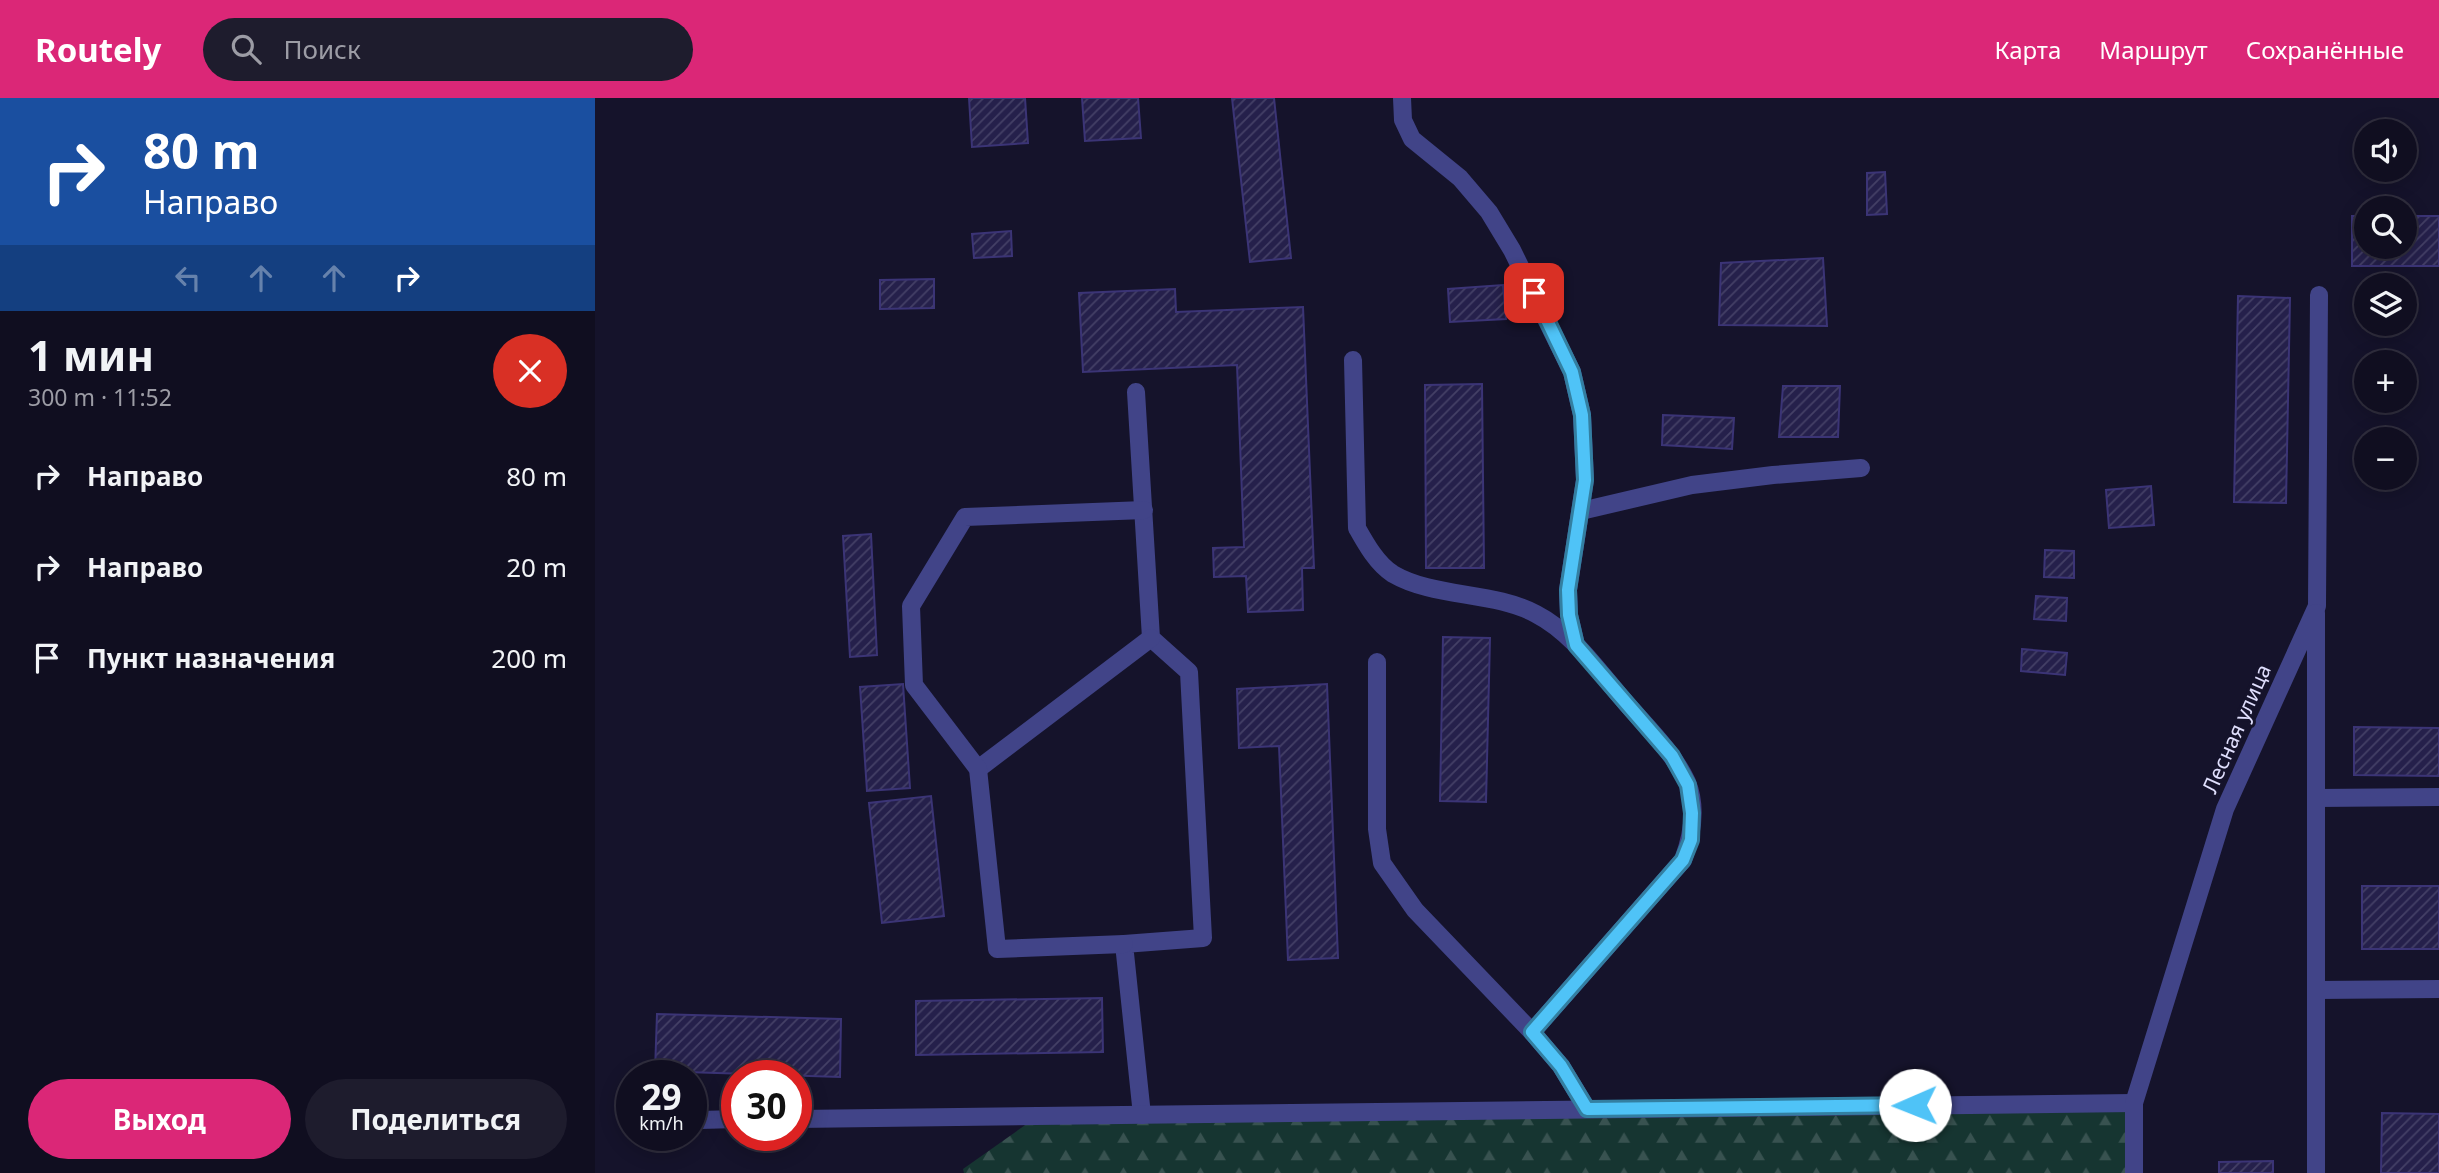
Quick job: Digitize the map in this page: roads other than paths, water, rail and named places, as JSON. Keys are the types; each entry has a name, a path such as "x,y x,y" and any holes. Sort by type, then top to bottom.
{"street":[{"path":"1402,98 1403,120 1412,139 1460,178 1489,212 1519,262 1572,372 1582,415 1585,480 1568,590 1569,615 1576,645"},
{"name":"Лесная улица","path":"2134,1173 2134,1103 2225,809 2316,606 2319,295"},
{"path":"1353,360 1357,528 1369,550 1392,573 1422,585 1502,601 1535,613 1576,645 1672,756 1688,785 1692,813 1691,840 1683,860 1532,1032"},
{"path":"1136,392 1144,510 1151,638 1189,672 1203,938 997,949 978,769 915,685 911,606 965,517 1144,510"},
{"path":"1581,512 1692,485 1861,468"},
{"path":"2316,606 2316,1173"},
{"path":"978,769 1151,638"},
{"path":"1377,662 1377,829 1382,863 1415,910 1561,1066 1587,1109"},
{"path":"2316,798 2439,797"},
{"path":"1124,944 1142,1115"},
{"path":"2316,990 2439,989"},
{"path":"812,1119 2134,1103"}]}
